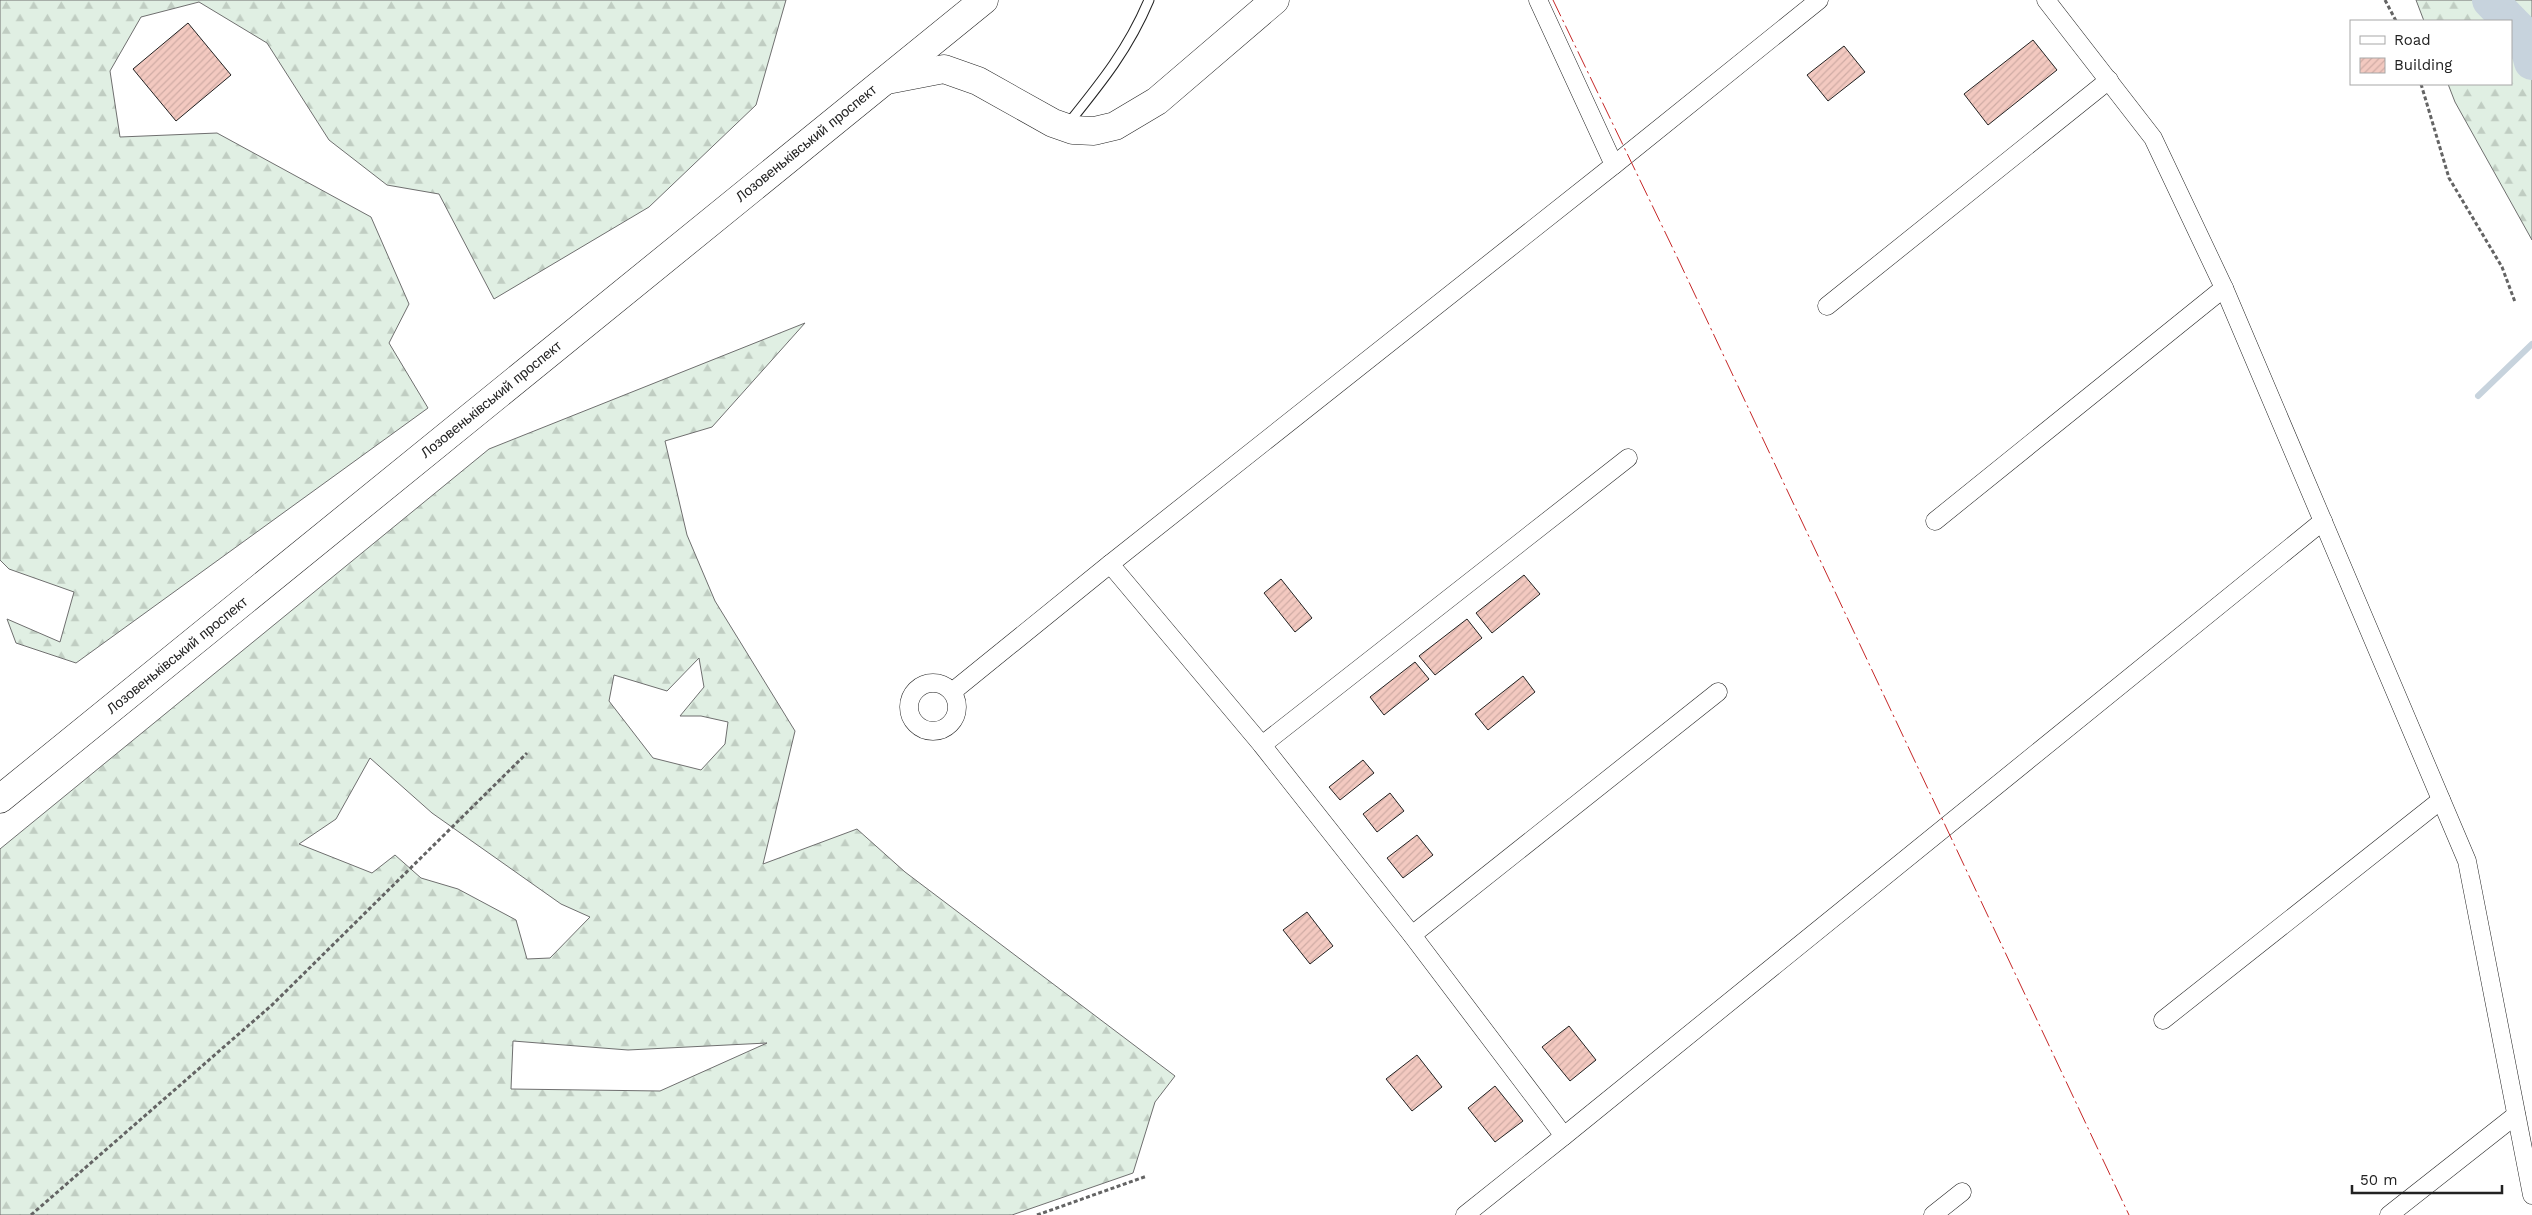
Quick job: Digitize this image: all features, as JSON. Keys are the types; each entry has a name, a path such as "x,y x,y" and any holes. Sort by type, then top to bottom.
{"highway":[{"name":"Лозовеньківський проспект","path":"0,799 883,80 984,0"},
{"path":"883,80 944,69 978,81 1053,124 1065,128 1094,131 1115,126 1157,101 1275,0"}],"street":[{"path":"1538,0 1614,165"},
{"path":"952,692 1110,564 1820,0"},
{"path":"2046,0 2152,138 2224,288 2467,862 2532,1195"},
{"path":"1827,306 2109,80"},
{"path":"1935,521 2224,288"},
{"path":"1262,745 1628,458"},
{"path":"1465,1215 2323,521"},
{"path":"1110,564 1262,745 1412,935 1564,1136"},
{"path":"1412,935 1718,692"},
{"path":"2163,1020 2441,800"},
{"path":"2389,1215 2516,1115"},
{"path":"1933,1215 1962,1192"}],"lane":[{"path":"1065,128 1113,68 1139,23 1149,0"}],"path":[{"path":"2385,0 2395,20"},
{"path":"2422,85 2450,178 2502,267 2515,302"},
{"path":"31,1215 272,1005 527,753"},
{"path":"1037,1215 1147,1176"}],"green space":[{"path":"0,0 786,0 756,105 649,207 494,299 439,194 387,185 329,140 267,43 199,2 141,17 110,71 120,137 217,133 371,217 409,304 389,343 428,408 76,663 16,643 7,619 60,642 74,592 9,569 0,560"},
{"path":"2416,0 2532,0 2532,240 2455,102 2448,85 2512,85 2512,20 2424,20"},
{"path":"805,323 712,427 665,441 687,535 715,601 795,731 763,864 857,829 905,872 1175,1076 1155,1102 1133,1173 1012,1215 0,1215 0,849 489,449","holes":["699,658 704,687 680,716 701,716 728,722 725,744 701,770 653,758 609,701 614,675 667,691","370,758 432,813 561,904 590,917 550,958 527,959 516,920 458,889 421,878 395,855 372,873 299,844 336,819","513,1041 628,1050 767,1043 660,1091 511,1089"]}],"building":[{"path":"188,23 231,75 176,121 133,69"},
{"path":"2033,40 2057,70 1988,125 1964,94"},
{"path":"1844,46 1865,72 1828,101 1807,75"},
{"path":"1524,575 1540,594 1492,633 1476,613"},
{"path":"1281,579 1312,618 1295,632 1264,593"},
{"path":"1467,619 1482,638 1435,675 1419,656"},
{"path":"1415,662 1429,679 1384,715 1370,697"},
{"path":"1523,676 1535,692 1488,730 1475,714"},
{"path":"1363,760 1374,773 1340,800 1329,787"},
{"path":"1390,793 1404,811 1377,832 1363,814"},
{"path":"1417,835 1433,855 1403,878 1387,858"},
{"path":"1307,912 1333,946 1310,964 1283,930"},
{"path":"1569,1026 1596,1060 1570,1081 1542,1047"},
{"path":"1417,1055 1442,1087 1412,1111 1386,1079"},
{"path":"1495,1086 1523,1121 1495,1142 1468,1108"}],"waterway":[{"path":"2490,0 2509,20"},
{"path":"2512,23 2525,36 2532,62"},
{"path":"2478,396 2532,344"}],"power":[{"path":"1553,0 1679,261 2129,1215"}]}
